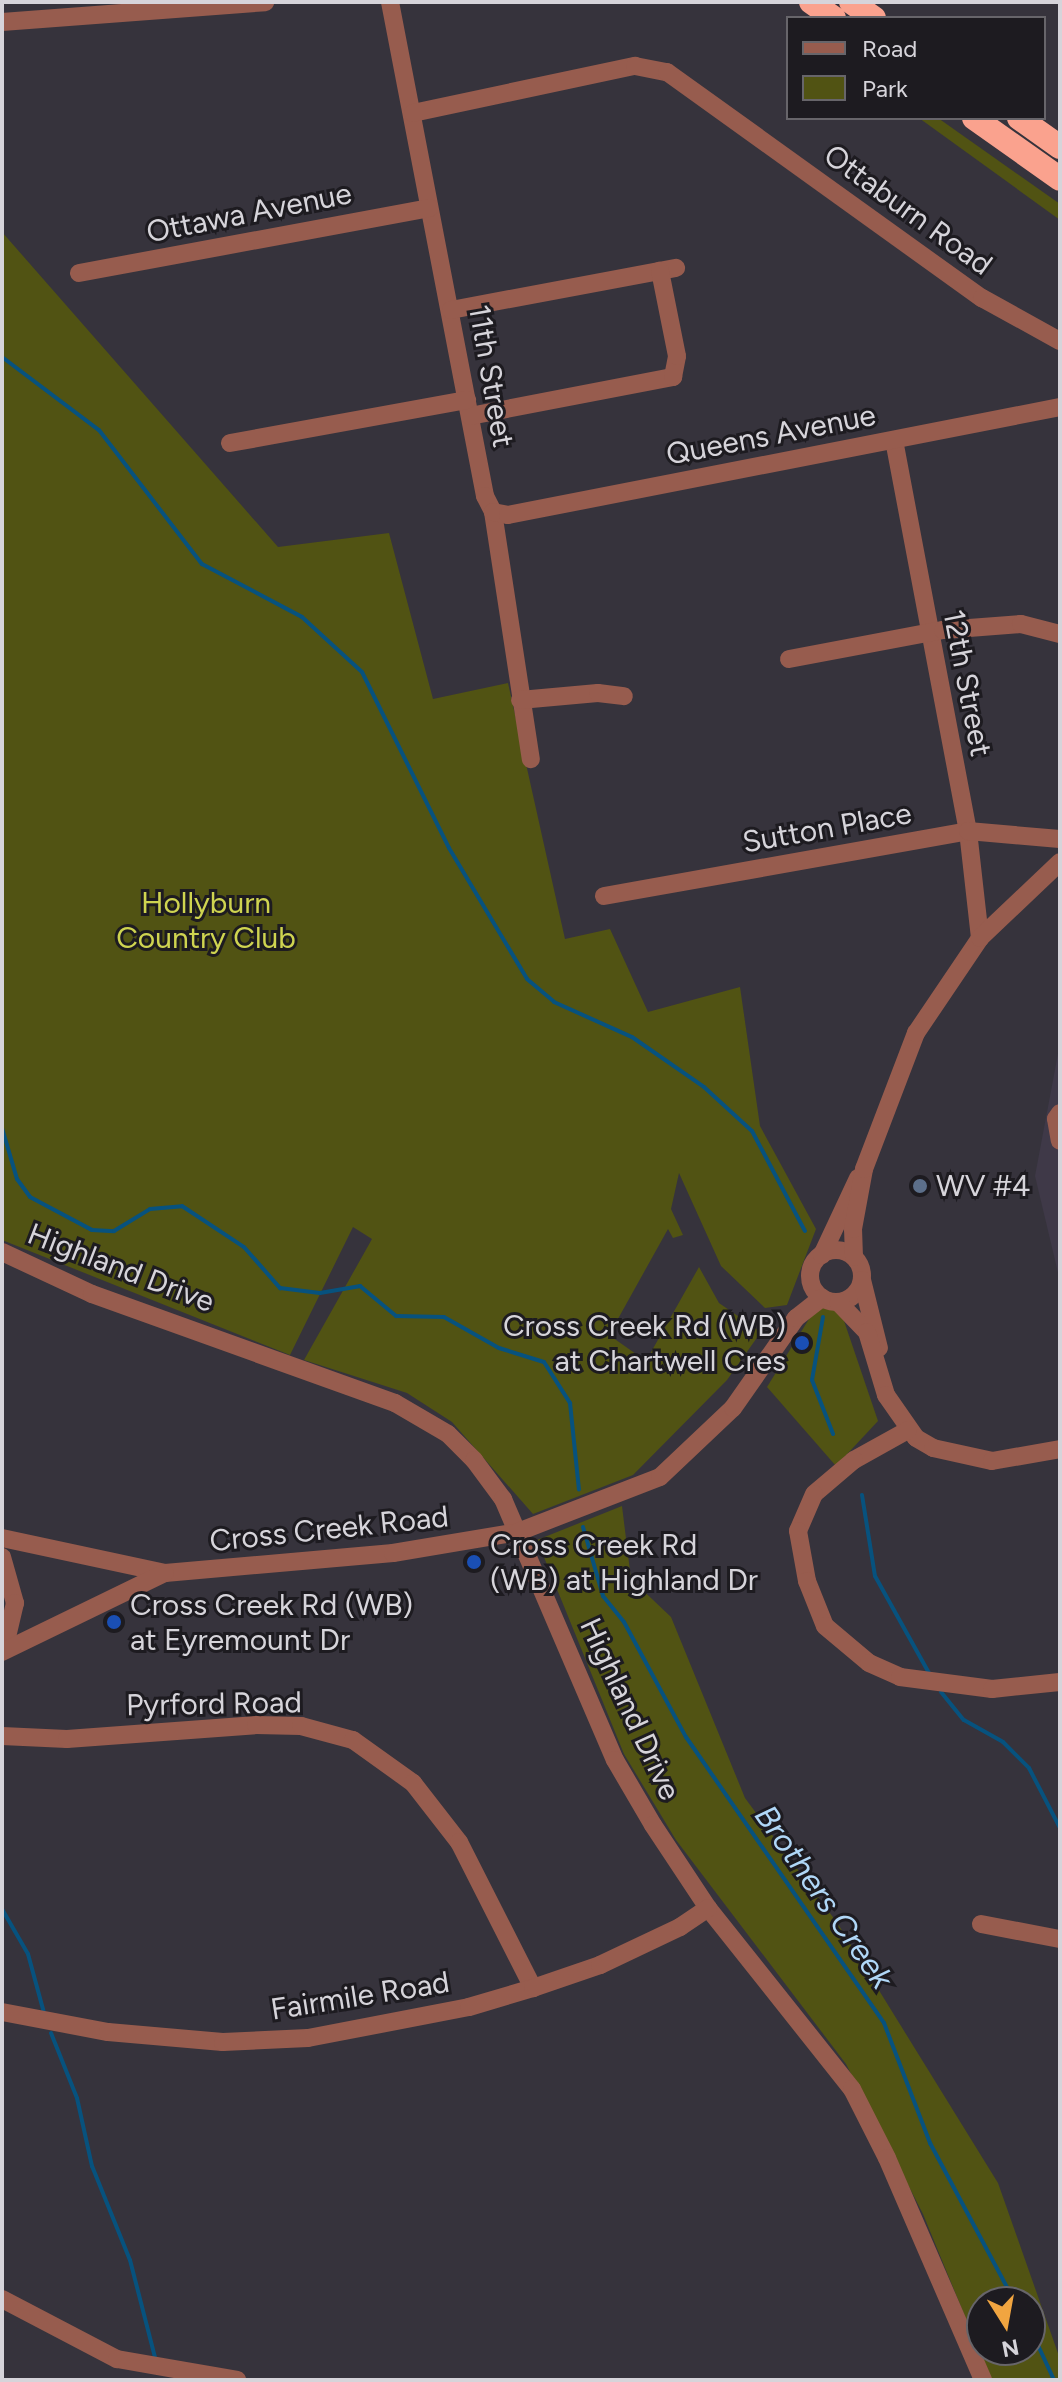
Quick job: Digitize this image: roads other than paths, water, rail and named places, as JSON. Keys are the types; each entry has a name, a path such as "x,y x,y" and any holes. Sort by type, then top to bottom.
{"highway":[{"path":"811,2 831,16"},
{"path":"851,2 871,16"},
{"path":"977,120 1060,179"},
{"path":"1022,120 1060,147"}],"street":[{"path":"2,22 265,2"},
{"name":"11th Street","path":"390,2 487,504 493,512 531,759"},
{"name":"Ottaburn Road","path":"413,113 635,66 667,72 982,298 1060,341"},
{"name":"Ottawa Avenue","path":"79,273 429,208"},
{"path":"230,443 673,377 677,356 668,270 451,310"},
{"name":"Queens Avenue","path":"493,512 508,515 1060,407"},
{"name":"12th Street","path":"894,440 968,831 980,938"},
{"path":"789,659 928,632 1021,624 1060,634"},
{"path":"520,700 598,693 624,696"},
{"name":"Sutton Place","path":"604,896 968,831 1060,839"},
{"path":"1059,864 980,938 916,1033 864,1169 810,1276 830,1300 867,1332 886,1395 908,1430 933,1448 992,1461 1060,1449"},
{"path":"1060,1113 1056,1119 1060,1141"},
{"path":"864,1169 853,1229 854,1257 876,1322 880,1371"},
{"path":"822,1255 838,1251 854,1257"},
{"name":"Highland Drive","path":"2,1252 92,1294 395,1403 448,1434 474,1460 503,1499 615,1760 708,1908 852,2089 983,2380"},
{"name":"Cross Creek Road","path":"2,1538 165,1573 393,1553 518,1532 660,1477 733,1408 796,1318 810,1276"},
{"path":"830,1300 854,1295 862,1280"},
{"name":"Cross Creek Road","path":"796,1318 830,1300"},
{"path":"908,1430 854,1460 814,1494 798,1531 807,1581 825,1626 869,1663 900,1677 992,1689 1060,1682"},
{"path":"2,1557 15,1603 3,1651"},
{"name":"Cross Creek Road","path":"3,1651 165,1573"},
{"name":"Pyrford Road","path":"2,1736 67,1739 256,1725 301,1726 353,1740 413,1783 459,1842 533,1988"},
{"name":"Fairmile Road","path":"2,2012 108,2032 223,2042 308,2038 469,2007 533,1988 600,1965 680,1927 708,1908"},
{"path":"981,1924 1060,1939"},
{"path":"2,2299 117,2359 237,2380"}],"waterway":[{"path":"2,357 99,430 202,564 302,617 362,672 449,848 527,979 554,1002 632,1037 704,1087 752,1131 805,1231"},
{"name":"Brothers Creek","path":"2,1128 17,1179 30,1197 92,1230 114,1231 150,1209 182,1206 244,1247 280,1288 320,1293 360,1286 396,1316 444,1317 499,1348 544,1362 570,1403 579,1490"},
{"path":"823,1317 812,1380 833,1434"},
{"path":"862,1495 875,1576 930,1675"},
{"name":"Brothers Creek","path":"583,1527 603,1596 624,1622 686,1737 884,2023 930,2143 1006,2286"},
{"path":"941,1692 964,1720 1003,1742 1029,1768 1060,1828"},
{"path":"2,1909 28,1954 44,2013"},
{"path":"51,2033 77,2098 92,2166 130,2260 156,2361"},
{"name":"Brothers Creek","path":"1046,2363 1054,2380"}],"place":[{"name":"WV #4","path":"920,1186"},
{"name":"Cross Creek Rd (WB) at Chartwell Cres","path":"802,1343"},
{"name":"Cross Creek Rd (WB) at Highland Dr","path":"474,1562"},
{"name":"Cross Creek Rd (WB) at Eyremount Dr","path":"114,1622"}],"park label":[{"name":"Hollyburn Country Club","path":"206,920"}]}
